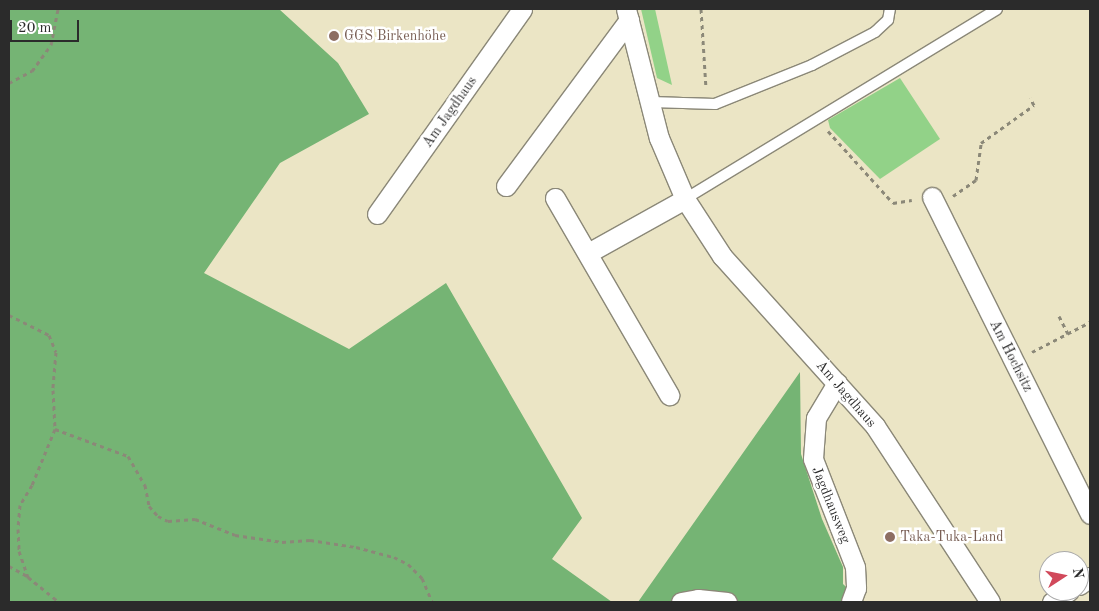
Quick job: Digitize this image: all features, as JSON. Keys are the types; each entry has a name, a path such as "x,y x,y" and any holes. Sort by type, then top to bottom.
{"street":[{"name":"Am Jagdhaus","path":"377,214 522,9"},
{"name":"Am Jagdhaus","path":"628,14 659,138 685,199 722,256 875,426 990,602"},
{"name":"Am Jagdhaus","path":"506,186 628,14"},
{"path":"555,198 668,395"},
{"path":"588,253 685,199"},
{"name":"Am Hochsitz","path":"934,202 1090,514"},
{"name":"Jagdhausweg","path":"837,383 816,418 813,459 855,567 856,588 851,602"},
{"path":"681,602 698,599 727,602"}],"lane":[{"path":"651,102 716,104 812,66 875,32 888,20 890,9"},
{"path":"685,199 997,9"}],"path":[{"path":"9,83 32,71 51,45 58,9"},
{"path":"701,9 706,104"},
{"path":"818,119 893,203 934,202 976,180 981,143 1034,105 1030,98"},
{"path":"9,315 49,335 56,352 53,390 55,429 32,486 20,505 19,551 28,577"},
{"path":"1059,316 1068,334"},
{"path":"1014,362 1090,322"},
{"path":"55,429 128,456 145,485 149,506 158,516 168,521 195,518 235,535 282,542 310,540 356,547 394,557 408,564 422,578 432,602"},
{"path":"9,566 28,577 59,602"}],"green space":[{"path":"9,9 279,9 338,63 369,114 280,163 204,273 349,349 446,283 582,518 552,559 612,602 9,602"},
{"path":"641,9 655,9 672,85 657,78"},
{"path":"900,78 940,139 880,179 830,128 828,120"},
{"path":"800,372 801,454 822,519 843,567 843,584 862,602 638,602"}],"place":[{"name":"GGS Birkenhöhe","path":"334,36"},
{"name":"Taka-Tuka-Land","path":"890,537"}]}
